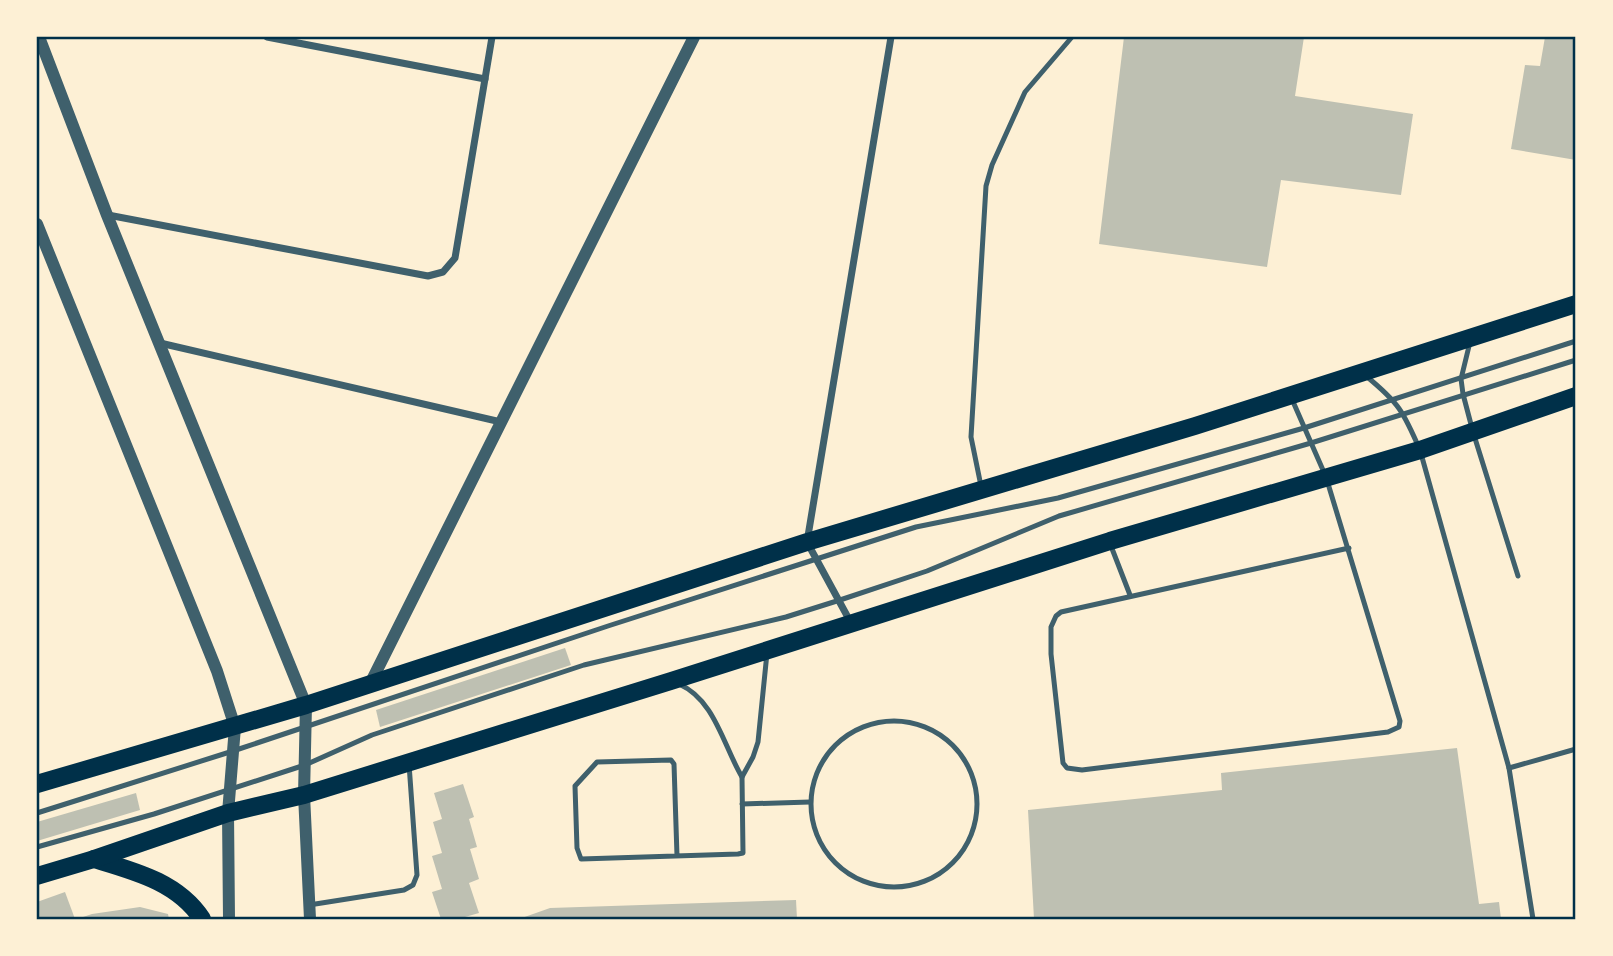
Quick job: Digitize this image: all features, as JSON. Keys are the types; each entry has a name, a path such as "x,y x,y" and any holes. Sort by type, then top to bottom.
{"main road":[{"path":"37,784 306,705 807,542 1195,426 1472,335 1576,304"},
{"path":"37,876 228,813 304,795 1110,541 1420,450 1576,396"},
{"path":"94,859 136,871 166,886 191,904 202,919"}],"street":[{"path":"39,37 107,215 306,705 304,795 310,919"},
{"path":"267,37 485,79"},
{"path":"107,215 428,276 443,272 455,258 492,37"},
{"path":"371,682 694,37"},
{"path":"851,623 807,542 891,37"},
{"path":"37,224 212,658 235,727 228,813 229,919"},
{"path":"160,343 500,422"}],"lane":[{"path":"982,490 971,437 986,186 992,165 1025,92 1072,37"},
{"path":"1472,335 1461,379 1473,432 1518,576"},
{"path":"37,813 916,527 1058,498 1304,428 1576,341"},
{"path":"37,847 154,814 305,765 372,735 584,665 786,617 927,571 1059,516 1405,415 1576,360"},
{"path":"1360,372 1395,400 1405,415 1420,450 1509,768 1532,919"},
{"path":"1290,394 1326,477 1349,548 1400,721 1399,727 1388,732 1082,769 1067,768 1061,757 1051,654 1053,621 1065,610 1349,548"},
{"path":"1110,541 1130,595"},
{"path":"677,856 674,764 671,760 604,761 593,764 575,786 579,857 583,860 677,856 743,853 742,778 758,741 767,649"},
{"path":"671,681 688,688 711,713 729,756 742,778"},
{"path":"905,721 931,729 954,745 970,769 977,796 975,824 965,849 947,869 923,883 897,888 870,885 846,873 826,853 814,829 810,802 816,775 830,750 851,732 877,722 905,721"},
{"path":"1509,768 1576,749"},
{"path":"309,905 404,890 413,885 416,875 409,762"},
{"path":"742,804 810,802"}],"building":[{"path":"1124,37 1304,37 1295,96 1413,114 1401,195 1281,180 1267,267 1099,244"},
{"path":"1545,37 1576,37 1576,160 1511,149 1525,65 1540,66"},
{"path":"565,648 571,665 380,727 376,710"},
{"path":"1457,748 1479,904 1499,902 1501,919 1034,919 1028,810 1222,790 1221,773"},
{"path":"463,784 474,817 469,819 477,847 470,849 479,879 469,883 479,913 458,919 441,919 432,892 442,889 432,856 442,853 433,822 442,819 434,793"},
{"path":"136,793 140,810 37,841 37,822"},
{"path":"65,892 75,919 37,919 37,902"},
{"path":"796,900 797,919 519,919 550,908"},
{"path":"140,907 168,914 169,919 77,919 92,914"}]}
